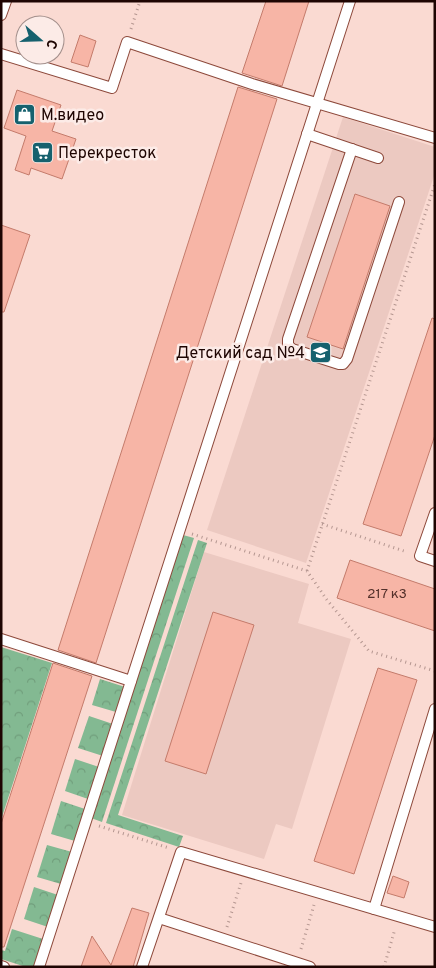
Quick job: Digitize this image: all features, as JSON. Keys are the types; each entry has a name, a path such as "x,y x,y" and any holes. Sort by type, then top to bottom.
{"lane":[{"path":"1,15 6,1"},
{"path":"39,967 350,1"},
{"path":"1,54 112,88 126,42 252,84 435,138"},
{"path":"307,134 378,158"},
{"path":"352,149 288,339 288,345 339,364 344,364 399,202"},
{"path":"435,513 420,556 435,561"},
{"path":"1,639 131,682"},
{"path":"374,909 435,709"},
{"path":"142,967 181,852 435,927"},
{"path":"158,918 310,967"}],"path":[{"path":"126,42 140,1"},
{"path":"307,571 435,184"},
{"path":"322,524 420,556"},
{"path":"179,530 307,571 327,600 369,651 435,671"},
{"path":"86,822 181,852"},
{"path":"223,939 244,870"},
{"path":"297,963 317,892"},
{"path":"384,967 399,916"}],"shaded area":[{"name":"Детский сад №4","path":"343,117 435,147 435,173 306,563 207,530"},
{"path":"204,552 309,584 298,623 351,639 292,829 276,824 264,859 122,815"}],"green space":[{"path":"183,535 194,538 102,822 91,818"},
{"path":"198,540 207,543 118,815 183,836 179,847 106,823"},
{"path":"1,647 52,663 1,820"},
{"path":"100,679 125,687 116,712 92,705"},
{"path":"89,716 113,724 103,756 78,748"},
{"path":"75,759 99,767 88,799 65,791"},
{"path":"61,801 85,809 75,841 51,834"},
{"path":"47,845 72,852 61,884 37,877"},
{"path":"34,887 58,895 48,927 24,919"},
{"path":"12,929 43,939 35,967 26,967 1,959 1,950 5,951"}],"building":[{"path":"266,1 309,1 282,86 242,73"},
{"path":"80,35 96,41 88,67 71,62"},
{"path":"238,87 277,99 96,663 58,650"},
{"path":"17,90 61,105 52,131 76,139 62,179 31,168 29,175 15,170 26,136 4,128"},
{"path":"355,194 390,206 343,349 307,337"},
{"path":"1,225 30,235 4,312 1,312"},
{"path":"432,318 435,319 435,435 401,536 363,524"},
{"path":"350,560 435,589 435,631 337,598"},
{"path":"213,612 254,625 206,774 165,761"},
{"path":"53,663 92,676 4,947 1,947 1,824"},
{"path":"378,668 417,680 354,874 314,861"},
{"path":"393,876 409,882 404,898 387,893"},
{"path":"132,908 149,913 133,967 81,967 92,936 111,965"}],"place":[{"name":"М.видео","path":"25,114"},
{"name":"Перекресток","path":"42,152"},
{"name":"Детский сад №4","path":"321,352"}]}
